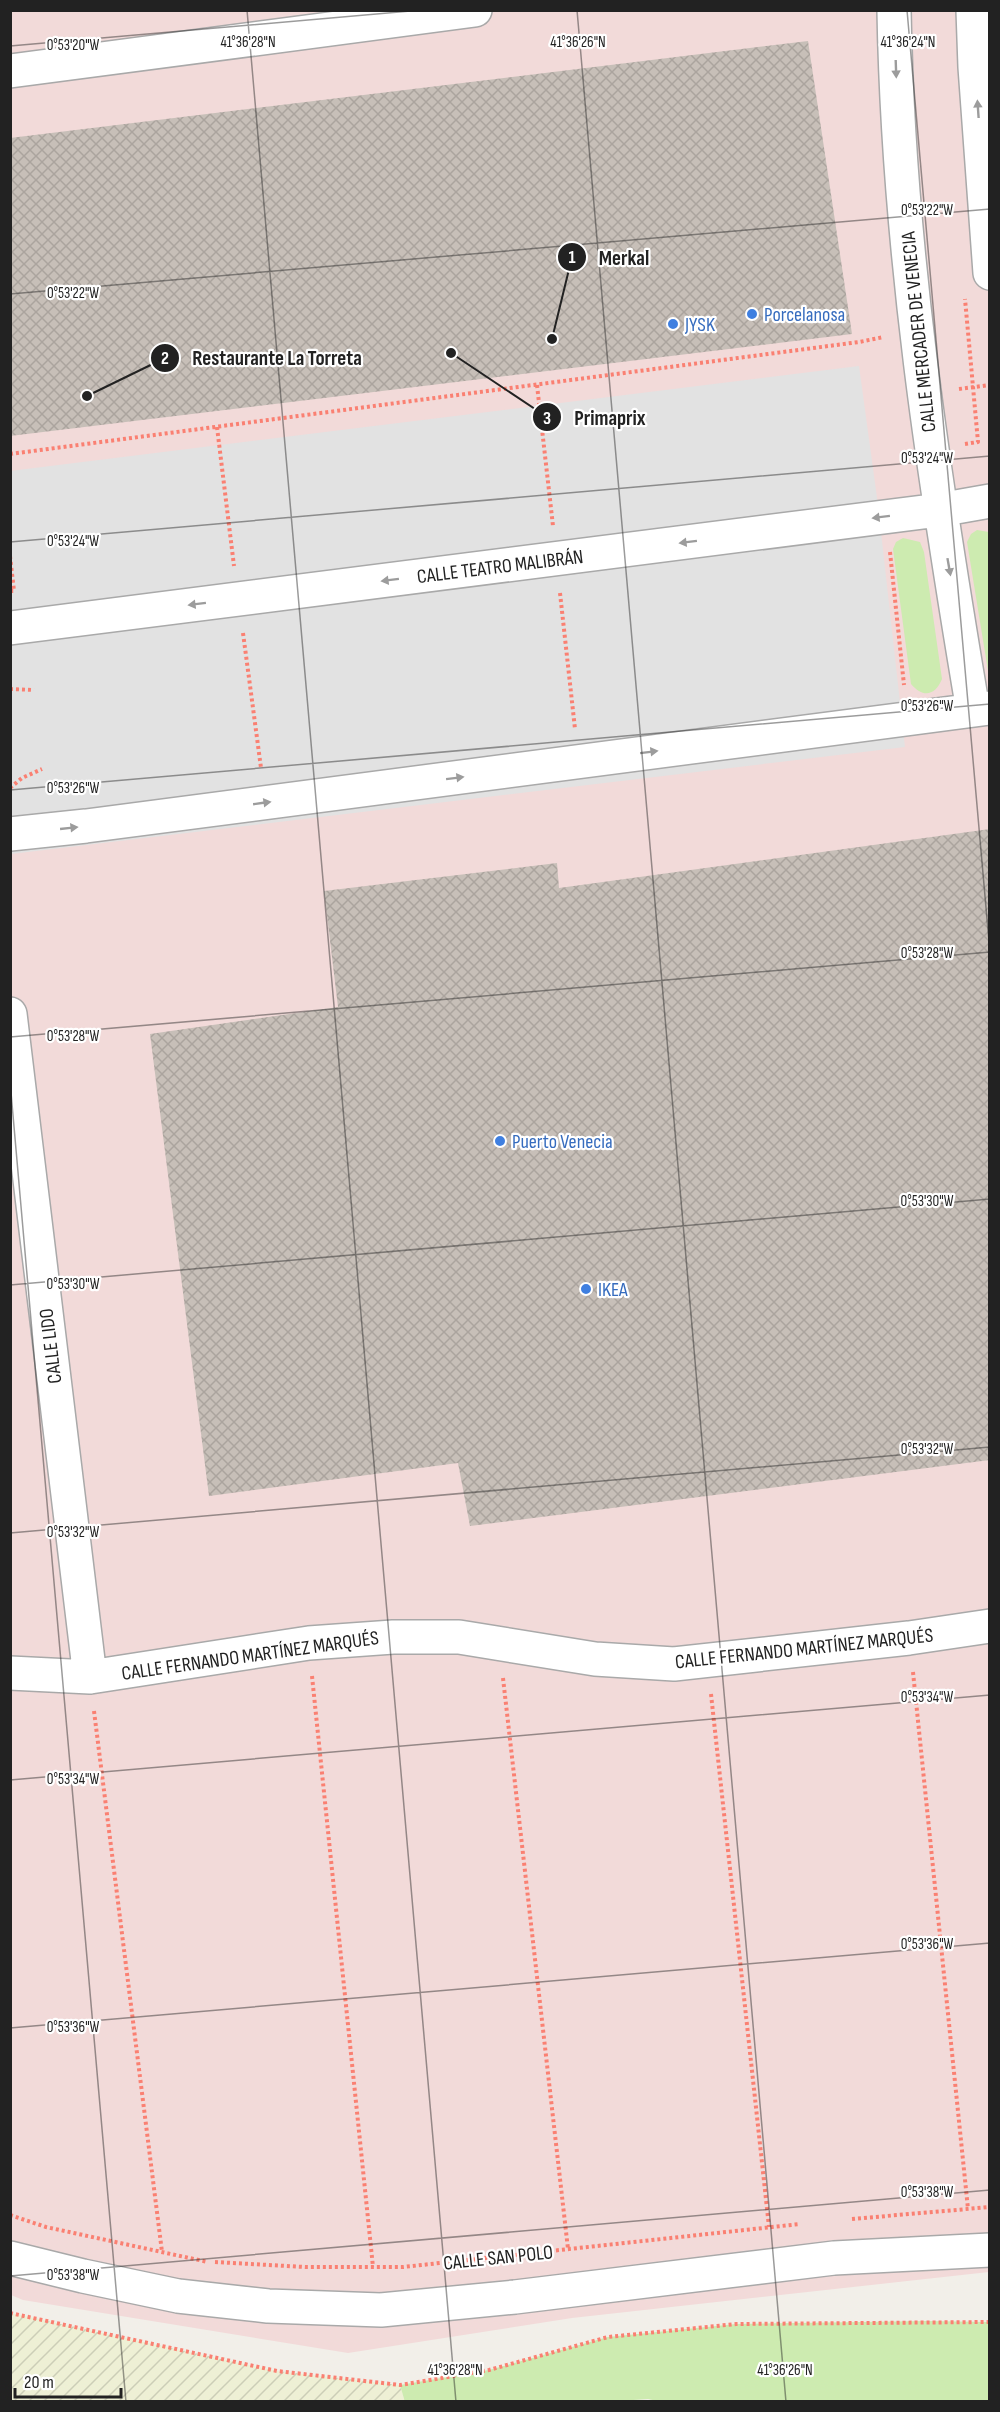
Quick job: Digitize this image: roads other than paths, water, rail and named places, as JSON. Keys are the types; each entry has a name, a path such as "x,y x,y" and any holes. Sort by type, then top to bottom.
{"street":[{"path":"10,71 475,10"},
{"name":"CALLE MERCADER DE VENECIA","path":"894,10 908,248 939,510 981,709"},
{"path":"973,10 990,273"},
{"name":"CALLE TEATRO MALIBRÁN","path":"10,628 939,510 990,501"},
{"path":"10,834 87,826 981,709"},
{"name":"CALLE LIDO","path":"10,1014 90,1677"},
{"name":"CALLE FERNANDO MARTÍNEZ MARQUÉS","path":"10,1673 90,1677 309,1643 393,1636 459,1638 595,1659 674,1664 909,1638 990,1626"},
{"name":"CALLE SAN POLO","path":"10,2258 178,2296 268,2306 381,2310 515,2297 834,2258 990,2250"}],"place":[{"name":"Porcelanosa","path":"752,314"},
{"name":"JYSK","path":"673,324"},
{"name":"Merkal","path":"552,339"},
{"name":"Primaprix","path":"451,353"},
{"name":"Restaurante La Torreta","path":"87,396"},
{"name":"Puerto Venecia","path":"500,1141"},
{"name":"IKEA","path":"586,1289"}]}
